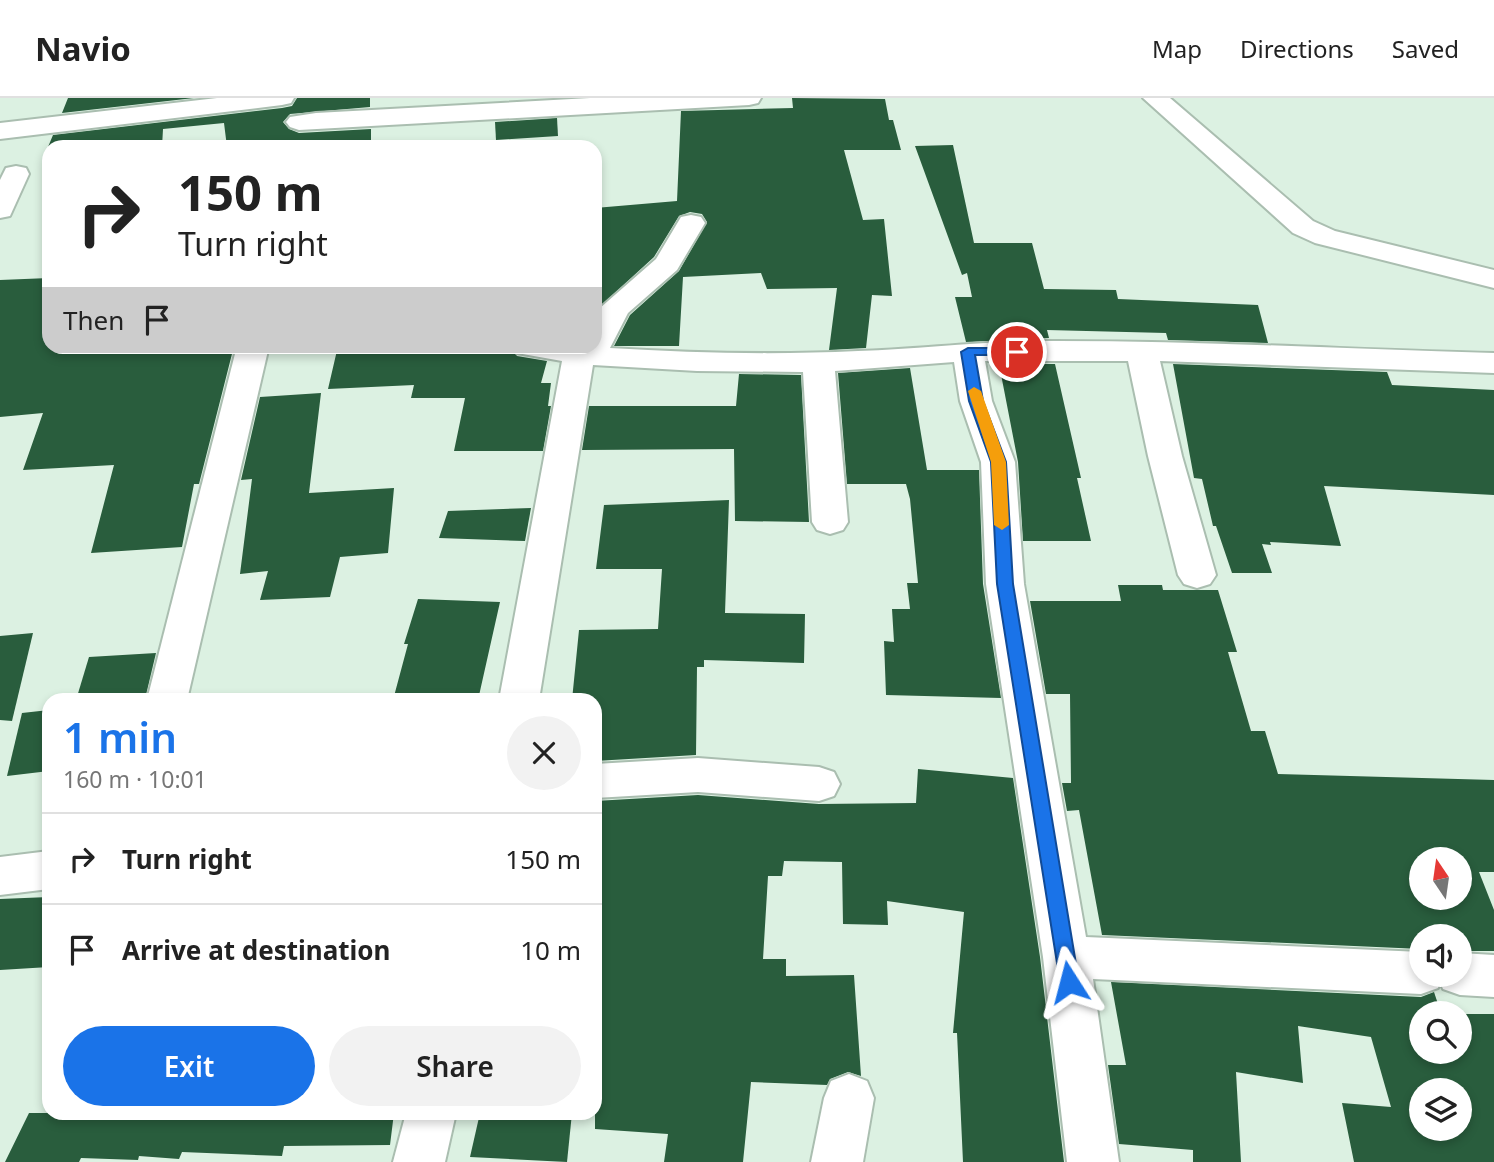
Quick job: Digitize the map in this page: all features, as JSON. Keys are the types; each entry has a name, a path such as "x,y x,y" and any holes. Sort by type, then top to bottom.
{"street":[{"path":"0,131 282,98"},
{"path":"298,122 346,117 430,116 603,103 749,98"},
{"path":"1155,98 1303,227 1325,237 1494,279"},
{"path":"0,210 16,174"},
{"path":"602,330 615,308 667,264 691,223"},
{"path":"602,352 699,361 897,359 968,352 1142,352 1494,363"},
{"path":"968,352 976,401 999,462 1005,584 1066,957 1093,1162"},
{"path":"1142,352 1165,456 1197,575"},
{"path":"169,693 251,354"},
{"path":"520,693 589,354"},
{"path":"818,361 830,522"},
{"path":"602,781 698,775 819,784"},
{"path":"0,876 42,871"},
{"path":"1066,957 1409,972"},
{"path":"1472,975 1494,976"},
{"path":"837,1162 849,1098"},
{"path":"419,1162 429,1120"}],"building":[{"path":"68,98 194,98 62,113"},
{"path":"297,98 370,98 370,107 290,114 283,122 289,129 299,133 371,129 371,140 226,140 224,123 163,129 162,140 51,140 53,135 292,106"},
{"path":"792,98 885,99 889,120 893,120 901,150 844,150 863,220 884,219 892,296 872,295 866,348 829,350 837,288 767,289 761,273 683,277 679,346 614,346 630,315 679,271 707,222 702,214 690,212 679,216 654,257 602,305 602,207 677,201 681,111 793,108"},
{"path":"557,118 558,136 496,140 495,122"},
{"path":"953,145 974,243 1032,243 1044,289 1116,290 1118,299 1258,305 1268,343 1168,340 1166,333 1047,330 1049,338 966,342 955,297 972,297 967,273 962,275 915,146"},
{"path":"42,278 42,354 232,354 199,484 194,484 182,547 91,553 114,465 23,470 43,413 0,417 0,280"},
{"path":"336,354 515,354 547,361 541,383 551,383 548,406 551,406 543,451 454,451 465,398 411,398 414,385 328,389"},
{"path":"999,364 1055,364 1081,478 1077,478 1091,541 1023,541 1018,462"},
{"path":"1173,364 1387,372 1392,385 1494,390 1494,495 1324,486 1341,546 1270,542 1271,545 1262,544 1272,573 1232,573 1216,526 1213,526 1202,479 1194,478"},
{"path":"910,368 927,470 979,470 983,584 1001,698 886,695 884,641 894,642 892,609 910,609 907,583 918,583 910,499 906,484 847,484 838,373"},
{"path":"739,374 801,375 809,522 735,521 734,449 582,450 589,406 736,406"},
{"path":"321,393 309,493 394,488 388,553 340,557 330,597 260,600 268,571 240,574 252,479 241,480 260,397"},
{"path":"729,500 725,613 805,614 804,663 704,660 704,667 697,667 696,755 602,761 602,693 573,693 579,630 658,629 662,569 596,569 604,505"},
{"path":"531,508 525,541 439,538 448,511"},
{"path":"1118,585 1162,585 1163,590 1218,590 1237,652 1228,652 1251,731 1265,731 1278,774 1494,780 1494,872 1479,872 1494,910 1494,951 1472,951 1472,924 1409,924 1409,948 1102,935 1079,810 1067,811 1062,783 1071,783 1070,694 1046,694 1030,601 1121,601"},
{"path":"418,599 500,602 480,693 395,693 408,644 404,644"},
{"path":"33,633 12,721 0,720 0,636"},
{"path":"156,653 146,693 78,693 89,657"},
{"path":"42,711 42,772 7,776 22,713"},
{"path":"918,769 1013,778 1040,957 1064,1162 963,1162 957,1033 953,1033 964,912 887,901 888,925 843,924 842,862 784,861 782,876 768,876 763,959 786,959 786,976 854,975 861,1076 848,1072 830,1079 827,1085 751,1082 743,1162 664,1162 668,1134 595,1129 595,1120 602,1120 602,801 698,795 819,804 916,803"},
{"path":"42,897 42,967 0,970 0,899"},
{"path":"1111,982 1421,997 1434,992 1437,1001 1409,1001 1409,1064 1472,1064 1472,1014 1494,1014 1494,1162 1354,1162 1342,1103 1391,1107 1371,1037 1298,1026 1303,1083 1236,1072 1241,1162 1193,1162 1193,1150 1119,1144 1108,1065 1126,1065"},
{"path":"29,1113 42,1113 42,1120 393,1120 390,1145 284,1146 282,1156 182,1152 179,1159 139,1156 138,1160 81,1158 79,1162 5,1162"},
{"path":"478,1120 571,1120 567,1162 470,1157"}],"slow traffic":[{"path":"974,391 999,462 1002,525"}],"route":[{"path":"1017,352 968,352 976,401 999,462 1005,584 1069,982"}]}
